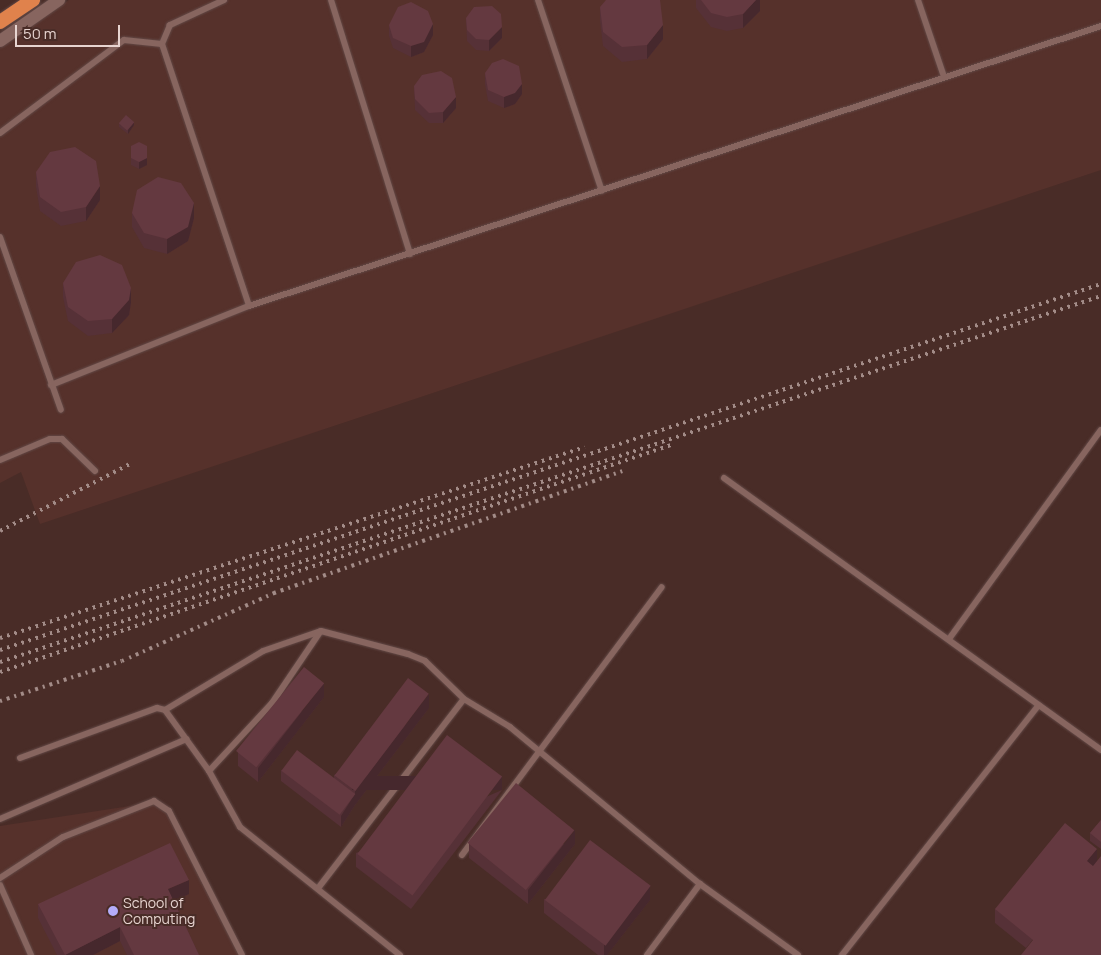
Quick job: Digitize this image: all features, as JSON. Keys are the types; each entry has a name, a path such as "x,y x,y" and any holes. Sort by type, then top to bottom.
{"highway":[{"path":"0,22 33,0"}],"street":[{"path":"0,41 60,0"}],"lane":[{"path":"224,0 170,25 162,44 249,306"},
{"path":"331,0 410,254"},
{"path":"538,0 602,191"},
{"path":"918,0 944,77"},
{"path":"51,385 249,306 1101,26"},
{"path":"0,133 124,40 162,44"},
{"path":"0,237 61,410"},
{"path":"949,639 1101,430"},
{"path":"0,460 50,439 62,439 95,471"},
{"path":"724,478 1101,750"},
{"path":"462,855 537,750 662,587"},
{"path":"210,771 272,703 321,632"},
{"path":"165,710 263,651 321,632 425,661 464,699 537,750 700,884 798,955"},
{"path":"319,887 464,699"},
{"path":"842,955 1040,705"},
{"path":"20,758 156,708 165,710 210,771 240,827 319,887 400,955"},
{"path":"0,819 187,739"},
{"path":"0,878 63,837 154,801 169,811 242,955"},
{"path":"647,955 700,884"},
{"path":"0,885 31,955"}],"shaded area":[{"path":"69,0 1101,0 1101,170 40,524 21,472 0,483 0,48"},
{"path":"143,804 163,804 241,955 0,955 0,826"}],"building":[{"path":"606,0 660,0 663,25 647,45 622,47 603,32 600,7"},
{"path":"701,0 756,0 743,14 727,17 711,13"},
{"path":"411,2 428,11 433,24 424,42 411,46 393,38 389,25 398,7"},
{"path":"492,6 501,14 502,27 489,40 476,39 467,30 466,18 474,7"},
{"path":"503,59 519,66 522,84 515,93 504,97 488,90 485,73 492,63"},
{"path":"441,71 452,78 456,97 443,112 429,113 415,99 414,86 422,75"},
{"path":"126,115 134,122 127,131 119,123"},
{"path":"139,142 147,146 147,158 139,162 131,158 131,146"},
{"path":"75,147 96,161 100,186 86,207 61,212 40,197 36,172 50,152"},
{"path":"158,177 181,183 194,203 188,227 167,239 144,233 132,213 137,190"},
{"path":"100,255 122,265 131,288 129,300 112,319 88,321 68,307 63,283 76,262"},
{"path":"304,667 324,683 256,767 236,751"},
{"path":"408,678 429,694 355,791 335,775"},
{"path":"447,735 502,777 412,896 357,854"},
{"path":"297,750 355,794 340,815 281,771"},
{"path":"516,783 574,830 526,890 468,843"},
{"path":"1101,820 1101,842 1090,833"},
{"path":"1065,823 1097,849 1087,861 1093,866 1101,856 1101,955 1021,955 1033,940 995,909"},
{"path":"590,840 651,886 606,946 545,900"},
{"name":"School of Computing","path":"170,843 189,880 168,889 199,955 134,955 120,927 65,955 38,904"}],"railway":[{"path":"0,650 1101,284"},
{"path":"0,662 1101,296"},
{"path":"0,672 671,445"},
{"path":"0,638 585,447"},
{"path":"0,531 132,463"},
{"path":"0,701 122,661 274,593 622,471"}],"place":[{"name":"School of Computing","path":"113,911"}]}
